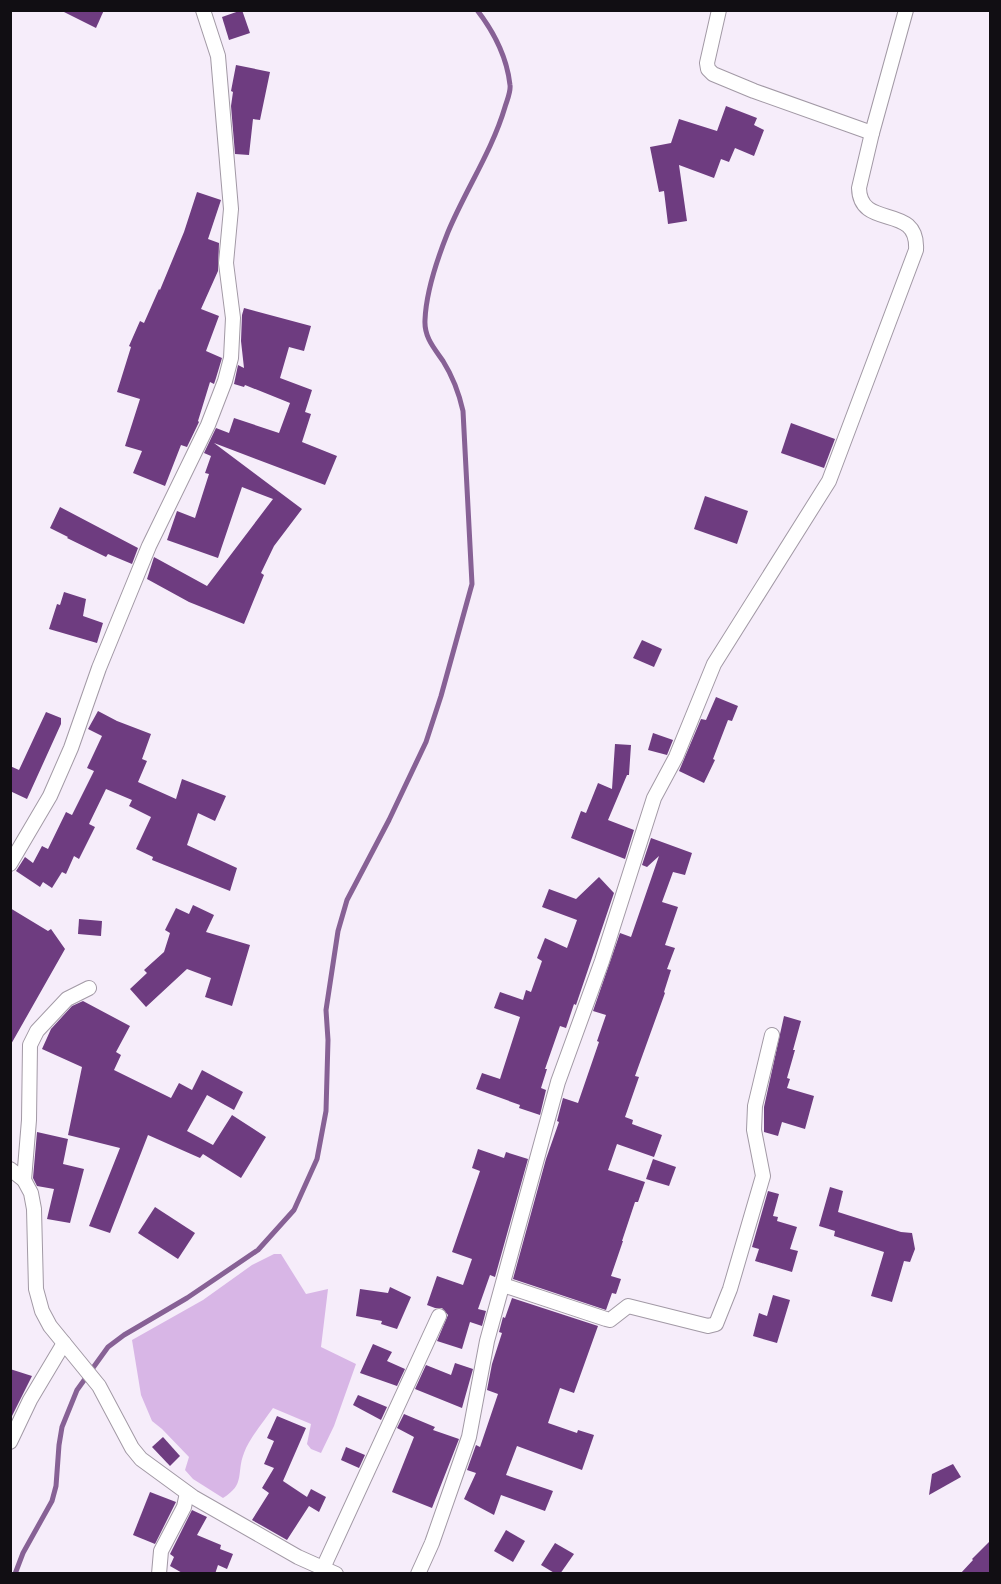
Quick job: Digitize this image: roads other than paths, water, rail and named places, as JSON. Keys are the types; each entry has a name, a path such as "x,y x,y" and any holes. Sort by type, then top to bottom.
{"street":[{"path":"10,864 50,796 71,748 99,668 149,546 208,425 231,358 233,318 226,262 231,209 218,56 203,10"},
{"path":"719,10 707,63 708,69 713,74 872,133"},
{"path":"418,1574 432,1544 469,1437 487,1341 558,1082 602,962 654,798 676,757 714,664 829,481 916,250 917,238 913,228 868,209 859,197 872,133 906,10"},
{"path":"24,1180 29,1120 30,1045 37,1031 67,999 89,988"},
{"path":"503,1285 606,1320 610,1320 628,1306 708,1326 716,1324 730,1288 763,1176 754,1130 755,1106 772,1035"},
{"path":"10,1169 24,1180 32,1193 36,1288 42,1311 50,1326 99,1386 132,1448 141,1459 187,1493 298,1557 331,1572 439,1316"},
{"path":"10,1442 30,1400 67,1347"},
{"path":"159,1574 160,1551 184,1507 187,1493"}],"waterway":[{"path":"15,1574 23,1553 52,1501 56,1486 62,1427 77,1390 108,1347 258,1250 294,1210 317,1159 326,1111 328,1040 326,1010 338,931 347,900 426,742 472,584 463,411 453,379 428,337 425,320 430,287 444,242 500,123 510,90 503,55 489,27 477,10"}]}
